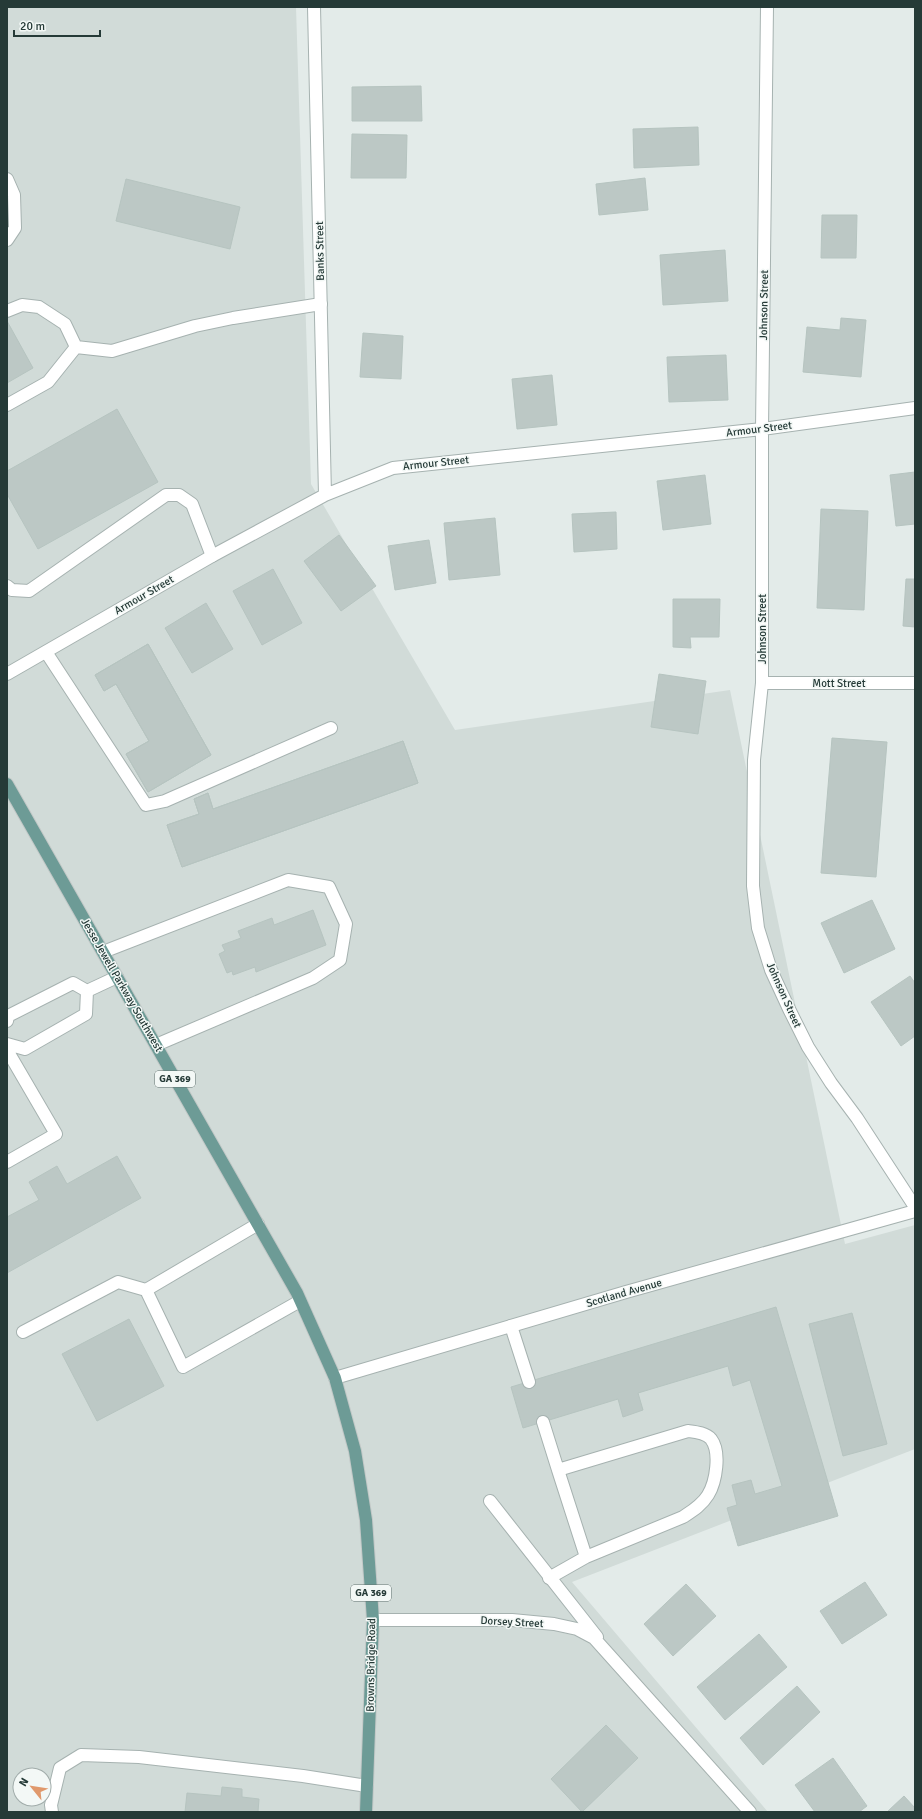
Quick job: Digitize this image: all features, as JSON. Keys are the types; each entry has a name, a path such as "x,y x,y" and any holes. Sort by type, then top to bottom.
{"main road":[{"name":"Jesse Jewell Parkway Southwest","path":"7,784 300,1300 335,1378"},
{"name":"Browns Bridge Road","path":"335,1378 355,1451 366,1520 373,1620 366,1812"}],"street":[{"name":"Banks Street","path":"314,7 325,495"},
{"name":"Johnson Street","path":"767,7 762,429 762,683 754,760 754,843 752,886 758,928 771,970 808,1047 915,1207"},
{"path":"7,179 14,195 16,228 7,240"},
{"path":"76,346 112,351 195,326 233,318 321,304"},
{"path":"7,311 22,305 39,307 65,324 76,346"},
{"path":"7,405 48,382 76,346"},
{"name":"Armour Street","path":"7,674 212,556 325,495 393,468 762,429 915,408"},
{"path":"7,586 12,590 29,591 166,495 179,495 192,504 212,556"},
{"path":"46,652 146,805 165,801 331,728"},
{"name":"Mott Street","path":"762,683 915,683"},
{"path":"103,952 288,880 329,887 346,924 340,960 313,978 156,1045"},
{"path":"87,991 117,977"},
{"path":"7,1021 8,1016 73,983 87,991"},
{"path":"7,1044 25,1049 86,1014 87,991"},
{"path":"7,1050 56,1134 7,1162"},
{"name":"Scotland Avenue","path":"335,1378 626,1292 915,1211"},
{"path":"23,1332 118,1282 146,1290 258,1224"},
{"path":"146,1290 184,1367 300,1300"},
{"path":"511,1326 529,1382"},
{"path":"542,1422 586,1557"},
{"path":"549,1578 586,1557 683,1517 697,1509 708,1495 715,1475 717,1451 711,1439 701,1433 688,1431 558,1470"},
{"name":"Dorsey Street","path":"490,1501 549,1578 630,1678"},
{"name":"Dorsey Street","path":"373,1620 512,1620 554,1624 577,1629 594,1638 750,1812"},
{"path":"52,1812 51,1805 60,1768 81,1754 139,1757 303,1776 367,1786"}],"shaded area":[{"path":"7,7 296,7 311,484 455,730 730,690 845,1244 915,1225 915,1449 572,1582 768,1812 7,1812"}],"building":[{"path":"421,86 422,121 352,121 352,87"},
{"path":"698,127 699,165 634,168 633,129"},
{"path":"352,134 407,135 406,178 351,178"},
{"path":"645,178 648,210 599,215 596,184"},
{"path":"126,179 240,207 230,249 116,221"},
{"path":"822,215 857,215 856,258 821,258"},
{"path":"725,250 728,301 663,305 660,255"},
{"path":"841,318 866,320 861,377 803,372 807,327 840,330"},
{"path":"7,321 33,368 7,383"},
{"path":"363,333 403,336 401,379 360,377"},
{"path":"726,355 728,400 669,402 667,357"},
{"path":"552,375 557,425 517,429 512,379"},
{"path":"117,409 158,482 38,549 7,494 7,471"},
{"path":"915,472 915,524 896,526 890,475"},
{"path":"705,475 711,524 663,530 657,481"},
{"path":"821,509 868,511 864,610 817,608"},
{"path":"616,512 617,549 574,552 572,514"},
{"path":"495,518 500,575 449,580 444,523"},
{"path":"339,535 376,586 341,611 304,561"},
{"path":"429,540 436,583 395,590 388,546"},
{"path":"273,569 302,623 262,645 233,591"},
{"path":"906,579 915,579 915,627 903,626"},
{"path":"673,599 720,599 719,637 690,637 691,648 673,647"},
{"path":"206,603 233,649 192,673 165,628"},
{"path":"148,644 211,755 148,792 126,754 149,741 116,684 104,691 95,675"},
{"path":"148,644 211,755 148,792 126,754 149,741 116,684 104,691 95,675"},
{"path":"659,674 706,681 698,734 651,727"},
{"path":"832,738 887,742 876,877 821,873"},
{"path":"403,741 418,783 182,867 167,825 199,814 194,799 208,793 213,809"},
{"path":"403,741 418,783 182,867 167,825 199,814 194,799 208,793 213,809"},
{"path":"872,900 895,949 844,973 821,923"},
{"path":"313,910 326,945 256,972 255,967 233,975 232,971 227,973 219,954 225,951 222,945 241,938 238,931 272,918 274,925"},
{"path":"910,976 915,983 915,1036 901,1046 871,1002"},
{"path":"117,1156 141,1198 7,1273 7,1217 39,1200 29,1182 57,1166 67,1184"},
{"path":"776,1307 838,1516 738,1546 727,1508 737,1505 732,1485 751,1480 755,1494 782,1486 750,1380 733,1386 728,1366 638,1393 643,1410 623,1417 618,1399 523,1428 511,1387"},
{"path":"852,1313 887,1444 843,1456 809,1324"},
{"path":"129,1319 164,1386 97,1421 62,1354"},
{"path":"865,1582 887,1615 842,1644 820,1611"},
{"path":"686,1584 716,1616 673,1656 644,1624"},
{"path":"759,1634 787,1667 725,1720 697,1687"},
{"path":"797,1686 820,1712 763,1765 740,1738"},
{"path":"606,1725 638,1758 582,1812 551,1779"},
{"path":"833,1758 867,1806 859,1812 815,1812 795,1785"},
{"path":"222,1787 242,1789 242,1797 259,1799 258,1812 185,1812 187,1793 221,1796"},
{"path":"904,1796 915,1808 915,1812 887,1812"}]}
